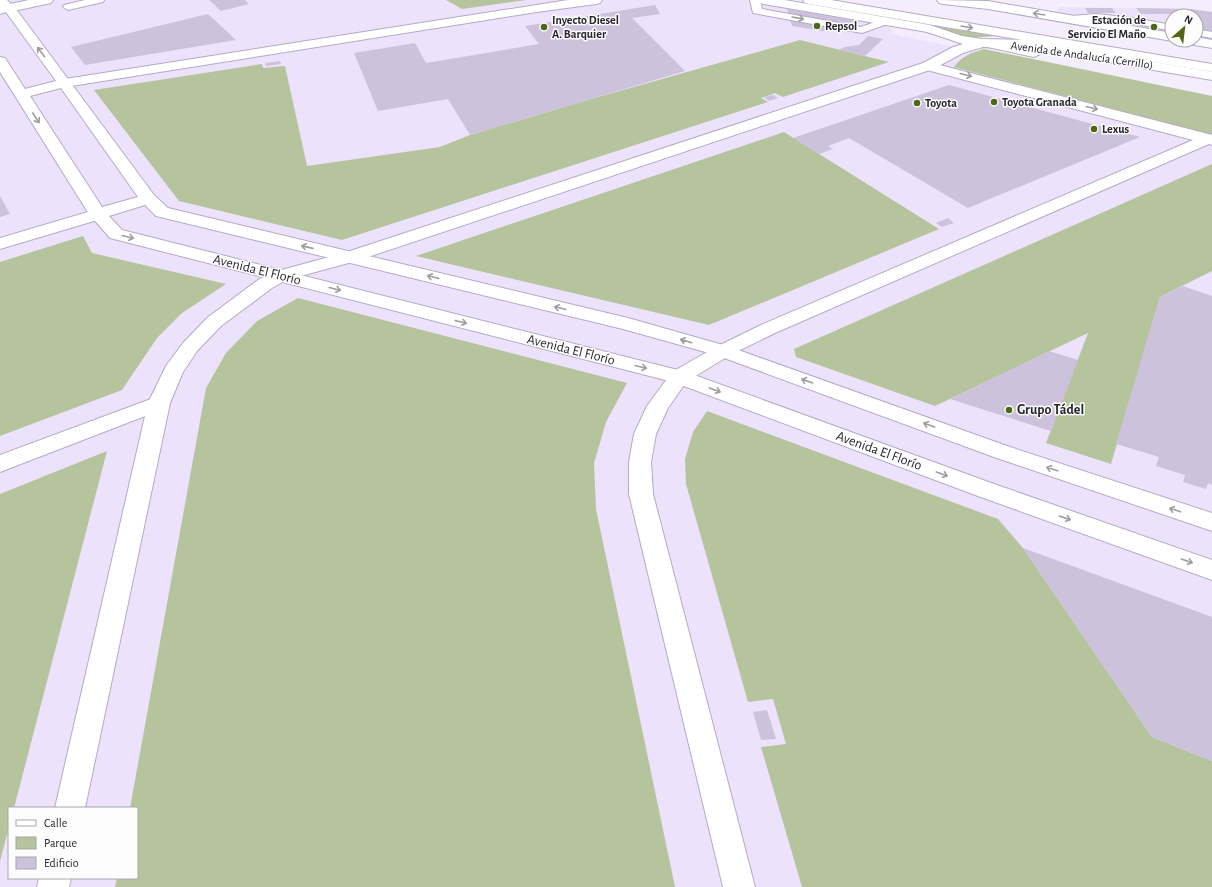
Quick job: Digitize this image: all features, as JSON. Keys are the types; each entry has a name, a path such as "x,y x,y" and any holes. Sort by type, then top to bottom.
{"main road":[{"path":"3,6 47,0"},
{"path":"537,8 564,0"},
{"path":"21,94 65,83 537,8 596,0"},
{"name":"Avenida de Andalucía (Cerrillo)","path":"809,0 1212,57"},
{"name":"Avenida de Andalucía (Cerrillo)","path":"874,0 935,19 982,43 1024,44 1091,54 1212,76"},
{"name":"Avenida de Andalucía (Cerrillo)","path":"759,1 882,23 935,19"},
{"path":"935,62 942,47 935,19 940,6 956,2 1008,8 1164,36"},
{"path":"3,6 65,83 148,199 162,212 628,324 723,351 1002,452 1212,522"},
{"path":"1001,44 1017,29 1016,15 1008,8"},
{"name":"Avenida de Andalucía (Cerrillo)","path":"1017,29 1136,56 1212,68"},
{"path":"70,807 159,403 173,371 190,346 214,322 265,284 280,276 350,257 935,62 958,50 982,43"},
{"path":"1091,54 1136,56"},
{"name":"Avenida El Florío","path":"0,61 98,214 116,234 679,377 986,490 1212,570"},
{"path":"935,62 1210,139"},
{"path":"739,887 641,494 640,462 645,434 658,406 679,377 723,351 768,329 1210,139"},
{"path":"0,244 148,199"},
{"path":"0,464 159,403"}],"lane":[{"path":"68,7 99,0"},
{"path":"1071,19 1086,17 1118,18 1164,27"},
{"path":"982,43 1034,54"}],"shaded area":[{"path":"0,0 749,0 881,23 894,30 890,34 994,54 1212,101 1212,887 0,887"},
{"name":"Estación de Servicio El Maño","path":"1060,7 1164,9 1164,32 1056,13"},
{"name":"Estación de Servicio El Maño","path":"1204,11 1212,12 1212,40 1204,38"}],"green space":[{"path":"446,0 526,0 462,9"},
{"path":"940,27 995,36 959,36 945,31"},
{"path":"800,40 889,62 783,97 775,93 761,98 768,102 342,240 179,201 94,90 262,64 263,68 285,66 307,166 440,147 470,135 584,101"},
{"path":"984,49 1212,96 1212,135 954,67 967,55"},
{"path":"784,132 939,229 709,325 416,256"},
{"path":"1212,164 1212,271 1160,297 1111,464 1046,443 1088,333 935,406 796,357 794,349"},
{"path":"83,236 92,253 226,284 182,313 157,338 122,390 0,436 0,262"},
{"path":"298,298 627,383 606,422 594,463 596,509 675,887 115,887 117,879 138,879 138,807 130,807 206,388 226,353 257,321"},
{"path":"707,411 998,519 1023,548 1152,737 1212,761 1212,887 802,887 761,747 786,744 773,699 748,702 686,484 685,459 693,432"},
{"path":"107,451 14,807 8,807 8,831 0,861 0,494"}],"building":[{"path":"209,0 245,0 249,4 221,11"},
{"path":"655,5 660,14 632,18 685,71 470,135 448,99 378,111 354,53 415,43 426,63 539,44 525,26"},
{"path":"1085,8 1112,8 1116,13 1088,13"},
{"path":"1136,8 1164,9 1164,14 1141,14"},
{"path":"787,9 857,21 829,32 792,26"},
{"path":"1204,11 1212,12 1212,31 1204,30"},
{"path":"208,14 236,40 85,65 71,47"},
{"path":"868,36 883,39 865,56 838,50 845,47 859,45"},
{"path":"280,61 281,64 266,66 265,63"},
{"path":"949,85 1140,137 968,208 849,138 828,146 833,149 819,154 793,138"},
{"path":"773,95 778,98 769,101 764,97"},
{"path":"0,196 10,214 0,217"},
{"path":"948,218 954,223 942,227 936,223"},
{"path":"1183,286 1212,296 1212,485 1208,483 1206,489 1183,482 1185,475 1156,466 1159,457 1116,444 1160,297"},
{"path":"1049,351 1078,360 1051,431 950,399"},
{"path":"1023,548 1212,617 1212,761 1152,737"},
{"path":"767,710 776,739 761,740 753,712"}],"place":[{"name":"Repsol","path":"817,26"},
{"name":"Inyecto Diesel A. Barquier","path":"544,27"},
{"name":"Estación de Servicio El Maño","path":"1154,27"},
{"name":"Toyota Granada","path":"994,102"},
{"name":"Toyota","path":"917,103"},
{"name":"Lexus","path":"1094,129"},
{"name":"Grupo Tádel","path":"1009,410"}]}
